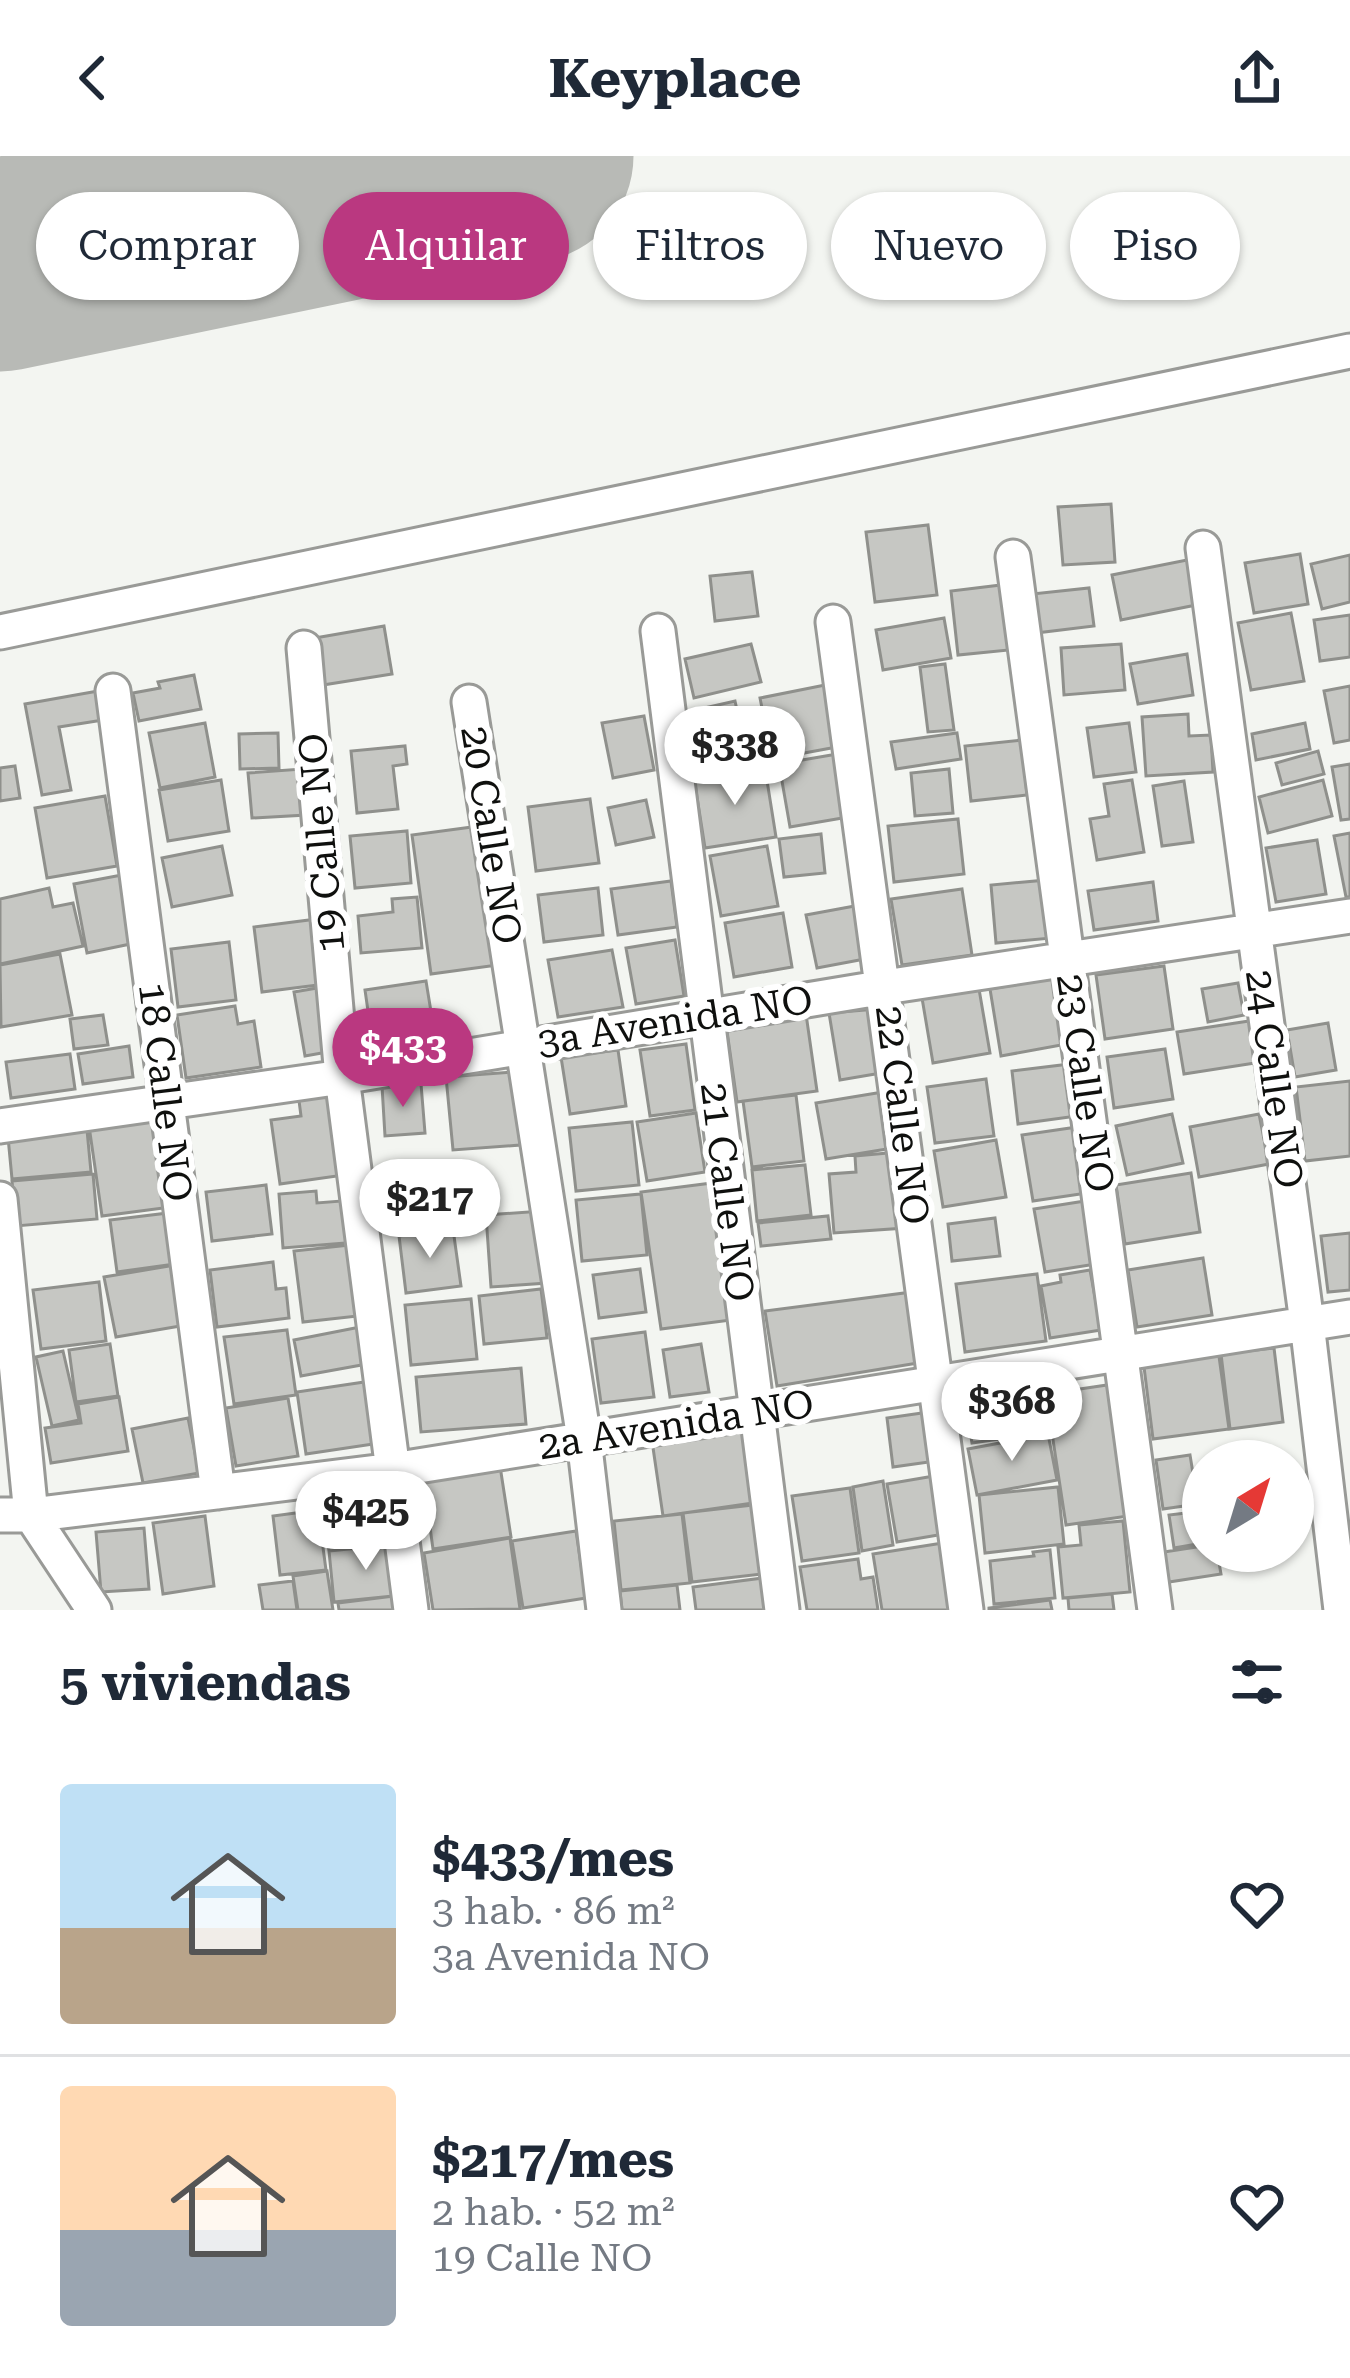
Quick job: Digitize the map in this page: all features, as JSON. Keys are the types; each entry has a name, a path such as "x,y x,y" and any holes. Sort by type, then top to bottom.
{"street":[{"path":"0,632 1350,351"},
{"name":"24 Calle NO","path":"1203,548 1341,1610"},
{"name":"23 Calle NO","path":"1013,557 1155,1610"},
{"name":"22 Calle NO","path":"833,622 966,1610"},
{"name":"21 Calle NO","path":"658,631 782,1610"},
{"name":"19 Calle NO","path":"304,648 342,1077 411,1610"},
{"name":"18 Calle NO","path":"113,692 218,1492"},
{"name":"20 Calle NO","path":"469,702 584,1439 604,1610"},
{"name":"3a Avenida NO","path":"0,1126 342,1077 885,986 1350,916"},
{"path":"0,1199 16,1515 94,1610"},
{"name":"2a Avenida NO","path":"16,1515 393,1470 1350,1317"}],"building":[{"path":"1111,504 1115,562 1063,565 1058,507"},
{"path":"928,525 937,595 875,602 866,532"},
{"path":"1300,554 1308,604 1254,613 1245,563"},
{"path":"1350,555 1350,602 1322,609 1311,564"},
{"path":"1187,560 1196,605 1121,620 1112,575"},
{"path":"752,572 758,616 715,621 710,576"},
{"path":"1001,585 1009,650 958,655 951,591"},
{"path":"1089,588 1094,626 1036,633 1032,594"},
{"path":"1291,613 1304,681 1251,690 1238,623"},
{"path":"1350,615 1350,657 1320,661 1314,620"},
{"path":"944,618 951,658 883,670 876,630"},
{"path":"384,626 392,674 323,685 315,638"},
{"path":"751,644 761,682 694,698 685,659"},
{"path":"1121,644 1125,690 1064,695 1061,648"},
{"path":"1187,654 1193,695 1138,704 1130,664"},
{"path":"945,664 954,730 928,732 920,667"},
{"path":"194,675 201,709 139,721 133,693"},
{"path":"830,684 842,746 772,759 760,698"},
{"path":"1350,686 1350,740 1334,743 1324,691"},
{"path":"98,691 103,720 59,727 71,790 42,795 25,704"},
{"path":"735,701 740,724 701,733 696,710"},
{"path":"1188,714 1189,736 1211,735 1213,772 1146,776 1142,717"},
{"path":"644,716 654,770 613,778 602,723"},
{"path":"205,723 215,777 160,788 149,733"},
{"path":"1129,723 1136,772 1094,777 1087,728"},
{"path":"1305,723 1310,749 1256,760 1252,734"},
{"path":"762,728 769,762 704,775 697,741"},
{"path":"278,733 279,768 240,769 239,734"},
{"path":"957,733 961,759 896,769 891,742"},
{"path":"1022,740 1027,795 971,801 965,746"},
{"path":"405,746 407,764 393,766 398,809 357,813 351,751"},
{"path":"1318,751 1324,774 1282,785 1276,763"},
{"path":"843,753 854,816 790,827 779,764"},
{"path":"1350,764 1350,819 1341,820 1332,767"},
{"path":"15,766 20,798 0,801 0,768"},
{"path":"765,768 776,837 705,848 694,778"},
{"path":"302,769 306,815 252,818 248,773"},
{"path":"949,769 953,813 915,816 911,773"},
{"path":"221,780 229,831 168,841 159,790"},
{"path":"1132,780 1144,852 1097,860 1090,819 1109,816 1104,784"},
{"path":"1323,780 1332,816 1268,833 1259,797"},
{"path":"1184,781 1193,842 1162,846 1153,786"},
{"path":"105,796 117,866 47,878 35,808"},
{"path":"590,799 599,863 536,871 528,807"},
{"path":"646,800 654,837 616,845 608,808"},
{"path":"958,819 964,874 894,882 888,826"},
{"path":"487,825 505,964 431,974 412,835"},
{"path":"407,831 411,883 355,888 350,836"},
{"path":"1350,833 1350,897 1346,897 1334,836"},
{"path":"821,834 825,873 784,877 779,839"},
{"path":"1317,840 1326,894 1276,902 1266,848"},
{"path":"222,846 232,895 172,907 162,858"},
{"path":"767,846 778,906 721,916 710,856"},
{"path":"127,874 140,942 87,953 74,884"},
{"path":"1047,880 1052,938 996,943 991,885"},
{"path":"671,881 677,927 618,935 611,889"},
{"path":"1153,882 1158,921 1094,930 1088,891"},
{"path":"49,888 53,907 73,903 83,946 0,964 0,899"},
{"path":"598,888 603,935 544,942 538,895"},
{"path":"962,889 972,955 902,965 891,899"},
{"path":"417,897 422,948 361,953 358,916 393,912 392,899"},
{"path":"860,905 870,958 817,968 806,915"},
{"path":"783,913 792,967 734,977 725,923"},
{"path":"317,919 326,984 262,992 254,927"},
{"path":"675,940 684,996 636,1004 626,948"},
{"path":"229,942 236,1000 178,1007 171,949"},
{"path":"612,950 623,1007 558,1017 548,960"},
{"path":"60,954 72,1015 1,1027 0,965"},
{"path":"1164,966 1173,1029 1105,1039 1096,975"},
{"path":"1060,977 1072,1043 1001,1056 990,989"},
{"path":"426,981 434,1030 372,1039 365,990"},
{"path":"1238,983 1244,1015 1208,1022 1202,989"},
{"path":"323,987 333,1051 305,1056 294,992"},
{"path":"979,989 990,1053 933,1063 922,998"},
{"path":"235,1006 238,1024 254,1021 261,1067 186,1078 177,1015"},
{"path":"877,1009 887,1072 840,1080 829,1013"},
{"path":"806,1014 817,1091 737,1102 726,1024"},
{"path":"103,1015 108,1045 74,1049 70,1019"},
{"path":"1249,1021 1255,1063 1184,1074 1177,1032"},
{"path":"1328,1023 1336,1070 1295,1077 1287,1030"},
{"path":"686,1044 695,1110 650,1116 640,1050"},
{"path":"129,1046 133,1077 83,1084 78,1054"},
{"path":"1165,1049 1173,1099 1114,1108 1107,1057"},
{"path":"618,1050 626,1106 570,1114 561,1057"},
{"path":"70,1054 75,1089 11,1098 6,1062"},
{"path":"1070,1064 1077,1116 1018,1124 1012,1071"},
{"path":"513,1072 520,1145 453,1150 446,1077"},
{"path":"986,1079 994,1136 935,1143 927,1087"},
{"path":"1350,1081 1350,1156 1305,1161 1296,1087"},
{"path":"421,1084 425,1133 385,1136 382,1086"},
{"path":"340,1087 344,1175 280,1184 271,1120 301,1116 298,1093"},
{"path":"889,1091 899,1147 826,1159 816,1103"},
{"path":"796,1095 804,1161 752,1167 743,1101"},
{"path":"157,1109 171,1207 102,1216 88,1119"},
{"path":"696,1113 705,1172 647,1181 637,1122"},
{"path":"1172,1114 1183,1163 1127,1175 1116,1126"},
{"path":"1259,1114 1269,1164 1199,1177 1190,1127"},
{"path":"632,1122 639,1185 576,1191 569,1128"},
{"path":"1077,1127 1087,1193 1033,1201 1022,1135"},
{"path":"87,1130 91,1172 12,1179 8,1137"},
{"path":"996,1140 1006,1197 943,1207 934,1151"},
{"path":"899,1152 905,1228 834,1233 829,1174 856,1172 855,1156"},
{"path":"805,1165 811,1215 757,1221 752,1170"},
{"path":"1191,1173 1200,1232 1125,1244 1116,1185"},
{"path":"93,1174 97,1219 16,1226 12,1181"},
{"path":"436,1174 437,1195 403,1197 401,1176"},
{"path":"712,1183 731,1320 661,1329 641,1192"},
{"path":"266,1185 272,1234 212,1241 206,1192"},
{"path":"316,1191 317,1203 354,1200 358,1242 283,1248 279,1194"},
{"path":"641,1194 647,1255 582,1261 576,1200"},
{"path":"1085,1201 1096,1264 1045,1272 1034,1209"},
{"path":"542,1211 547,1283 491,1287 486,1215"},
{"path":"168,1213 175,1264 117,1272 110,1220"},
{"path":"828,1216 831,1239 761,1246 758,1223"},
{"path":"995,1218 1000,1256 952,1261 948,1224"},
{"path":"453,1229 461,1286 406,1293 399,1236"},
{"path":"1350,1233 1350,1290 1328,1292 1321,1236"},
{"path":"359,1244 367,1315 303,1322 294,1251"},
{"path":"1203,1258 1212,1315 1137,1327 1128,1270"},
{"path":"273,1262 276,1289 286,1288 289,1318 217,1327 210,1270"},
{"path":"175,1265 186,1325 116,1337 104,1277"},
{"path":"640,1269 646,1312 599,1318 593,1275"},
{"path":"1090,1270 1101,1330 1050,1338 1041,1286 1061,1282 1060,1275"},
{"path":"1037,1274 1046,1341 965,1352 956,1284"},
{"path":"99,1282 106,1341 41,1349 33,1290"},
{"path":"541,1289 547,1338 484,1344 479,1296"},
{"path":"912,1292 924,1362 777,1386 765,1311"},
{"path":"471,1299 477,1359 411,1365 405,1305"},
{"path":"360,1327 367,1364 301,1376 294,1340"},
{"path":"287,1330 296,1395 234,1404 224,1337"},
{"path":"645,1332 654,1397 601,1403 592,1339"},
{"path":"110,1344 118,1396 76,1402 69,1350"},
{"path":"701,1344 709,1392 670,1397 663,1350"},
{"path":"1274,1348 1283,1422 1230,1429 1221,1354"},
{"path":"1218,1349 1229,1429 1153,1439 1143,1359"},
{"path":"63,1351 79,1420 52,1426 36,1357"},
{"path":"521,1368 526,1424 421,1432 416,1377"},
{"path":"371,1381 380,1443 306,1454 297,1392"},
{"path":"1038,1383 1046,1432 972,1443 964,1395"},
{"path":"1107,1385 1128,1516 1066,1525 1046,1394"},
{"path":"119,1397 128,1451 51,1463 45,1428 81,1423 78,1404"},
{"path":"288,1398 298,1456 236,1466 226,1408"},
{"path":"929,1412 936,1461 893,1467 887,1418"},
{"path":"188,1418 199,1473 143,1483 132,1429"},
{"path":"741,1422 753,1503 663,1516 651,1434"},
{"path":"1048,1434 1057,1480 977,1495 968,1449"},
{"path":"1182,1456 1182,1506 1163,1509 1156,1460"},
{"path":"500,1466 511,1537 433,1549 423,1476"},
{"path":"934,1476 944,1534 897,1542 887,1484"},
{"path":"883,1481 893,1545 862,1551 853,1487"},
{"path":"1058,1487 1064,1544 985,1553 979,1495"},
{"path":"850,1488 859,1553 802,1561 792,1496"},
{"path":"391,1489 397,1543 329,1551 322,1497"},
{"path":"753,1505 762,1574 692,1582 683,1513"},
{"path":"318,1510 326,1570 280,1575 273,1516"},
{"path":"1182,1513 1182,1547 1174,1548 1169,1515"},
{"path":"682,1514 690,1583 621,1590 614,1521"},
{"path":"205,1516 214,1586 163,1594 153,1523"},
{"path":"1123,1521 1130,1592 1063,1598 1058,1547 1081,1545 1079,1525"},
{"path":"144,1528 149,1589 101,1592 96,1532"},
{"path":"576,1531 586,1598 523,1608 512,1541"},
{"path":"510,1538 520,1609 433,1610 424,1553"},
{"path":"949,1542 955,1610 882,1610 873,1554"},
{"path":"398,1544 403,1595 334,1602 329,1551"},
{"path":"1182,1549 1182,1572 1221,1574 1169,1582 1164,1552"},
{"path":"1050,1550 1055,1598 994,1604 990,1561"},
{"path":"858,1559 861,1579 873,1577 878,1610 807,1610 800,1567"},
{"path":"327,1571 333,1610 298,1610 293,1576"},
{"path":"763,1578 768,1610 696,1610 693,1587"},
{"path":"293,1581 297,1610 263,1610 259,1585"},
{"path":"677,1585 680,1610 622,1610 620,1591"},
{"path":"1112,1594 1114,1610 1069,1610 1068,1598"},
{"path":"394,1596 396,1610 339,1610 338,1603"},
{"path":"1050,1600 1052,1610 989,1610 989,1608"}],"runway":[{"path":"0,265 527,156"}]}
